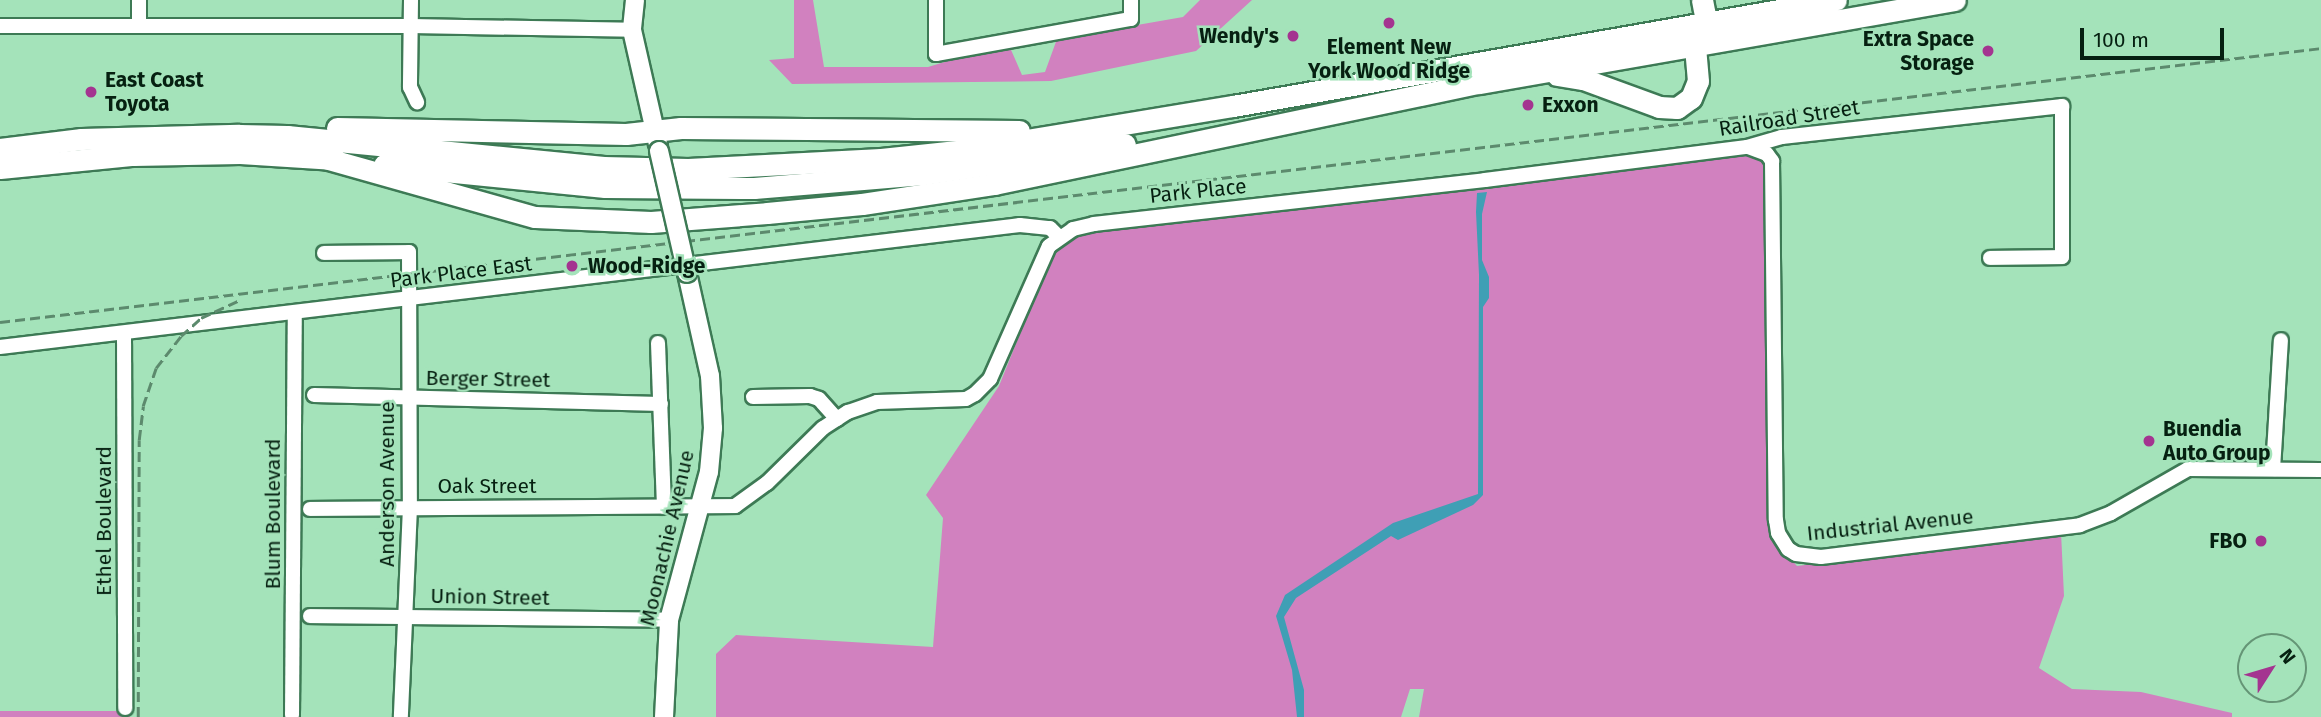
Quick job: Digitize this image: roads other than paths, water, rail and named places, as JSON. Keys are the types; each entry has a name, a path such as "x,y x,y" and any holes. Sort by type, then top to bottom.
{"highway":[{"path":"1545,73 1583,79 1659,107 1677,107 1691,98 1698,80 1702,0"},
{"path":"0,168 132,155 240,153 321,157 605,187 754,188 869,180 987,166 1328,112 1545,73 1836,0"},
{"path":"178,135 287,136 527,162 688,169 881,159 967,150 1040,136 1699,35 1955,0"},
{"path":"321,157 535,217 594,221 675,221 862,204 994,184 1328,112"},
{"path":"0,149 81,139 281,128 626,134 657,141 681,128 1016,130 1040,136"}],"main road":[{"name":"Moonachie Avenue","path":"635,0 632,30 712,397 712,452 700,508 669,620 664,717"}],"street":[{"path":"139,0 139,25"},
{"path":"411,0 410,88 416,102"},
{"path":"936,0 936,54 1131,19 1131,0"},
{"path":"0,26 411,26 632,30"},
{"name":"Railroad Street","path":"1485,180 1746,147 1782,137 2062,106 2062,257 1990,258"},
{"name":"Industrial Avenue","path":"1746,147 1767,154 1772,160 1776,520 1778,533 1788,549 1796,554 1821,557 2080,525 2111,513 2183,470 2321,470"},
{"name":"Park Place","path":"1059,237 1073,229 1094,224 1485,180"},
{"name":"Park Place East","path":"295,313 1032,225 1050,228 1059,237"},
{"path":"700,508 735,506 745,501 837,419 877,402 965,399 975,394 990,379 1039,262 1059,237"},
{"name":"Anderson Avenue","path":"324,253 409,252 410,507 401,717"},
{"path":"0,347 295,313"},
{"name":"Blum Boulevard","path":"292,715 295,313"},
{"name":"Ethel Boulevard","path":"124,334 125,708"},
{"path":"2273,469 2281,340"},
{"name":"Moonachie Avenue","path":"658,343 664,507"},
{"name":"Berger Street","path":"314,395 661,404"},
{"path":"753,397 810,396 819,399 837,419"},
{"name":"Oak Street","path":"310,509 700,508"},
{"name":"Union Street","path":"310,616 669,620"}],"water":[{"path":"1487,192 1482,214 1482,260 1489,277 1489,298 1483,307 1483,495 1473,505 1398,540 1391,536 1296,598 1284,617 1304,690 1304,717 1297,717 1292,670 1276,616 1285,595 1393,523 1478,494 1479,275 1476,212 1477,193"}],"railway":[{"path":"0,322 2321,48"},
{"path":"138,717 139,440 143,406 156,368 181,336 201,318 240,300"}],"place":[{"name":"Element New York Wood Ridge","path":"1389,23"},
{"name":"Wendy's","path":"1293,36"},
{"name":"Extra Space Storage","path":"1988,51"},
{"name":"East Coast Toyota","path":"91,92"},
{"name":"Exxon","path":"1528,105"},
{"name":"Wood-Ridge","path":"572,266"},
{"name":"Buendia Auto Group","path":"2149,441"},
{"name":"FBO","path":"2261,541"}]}
